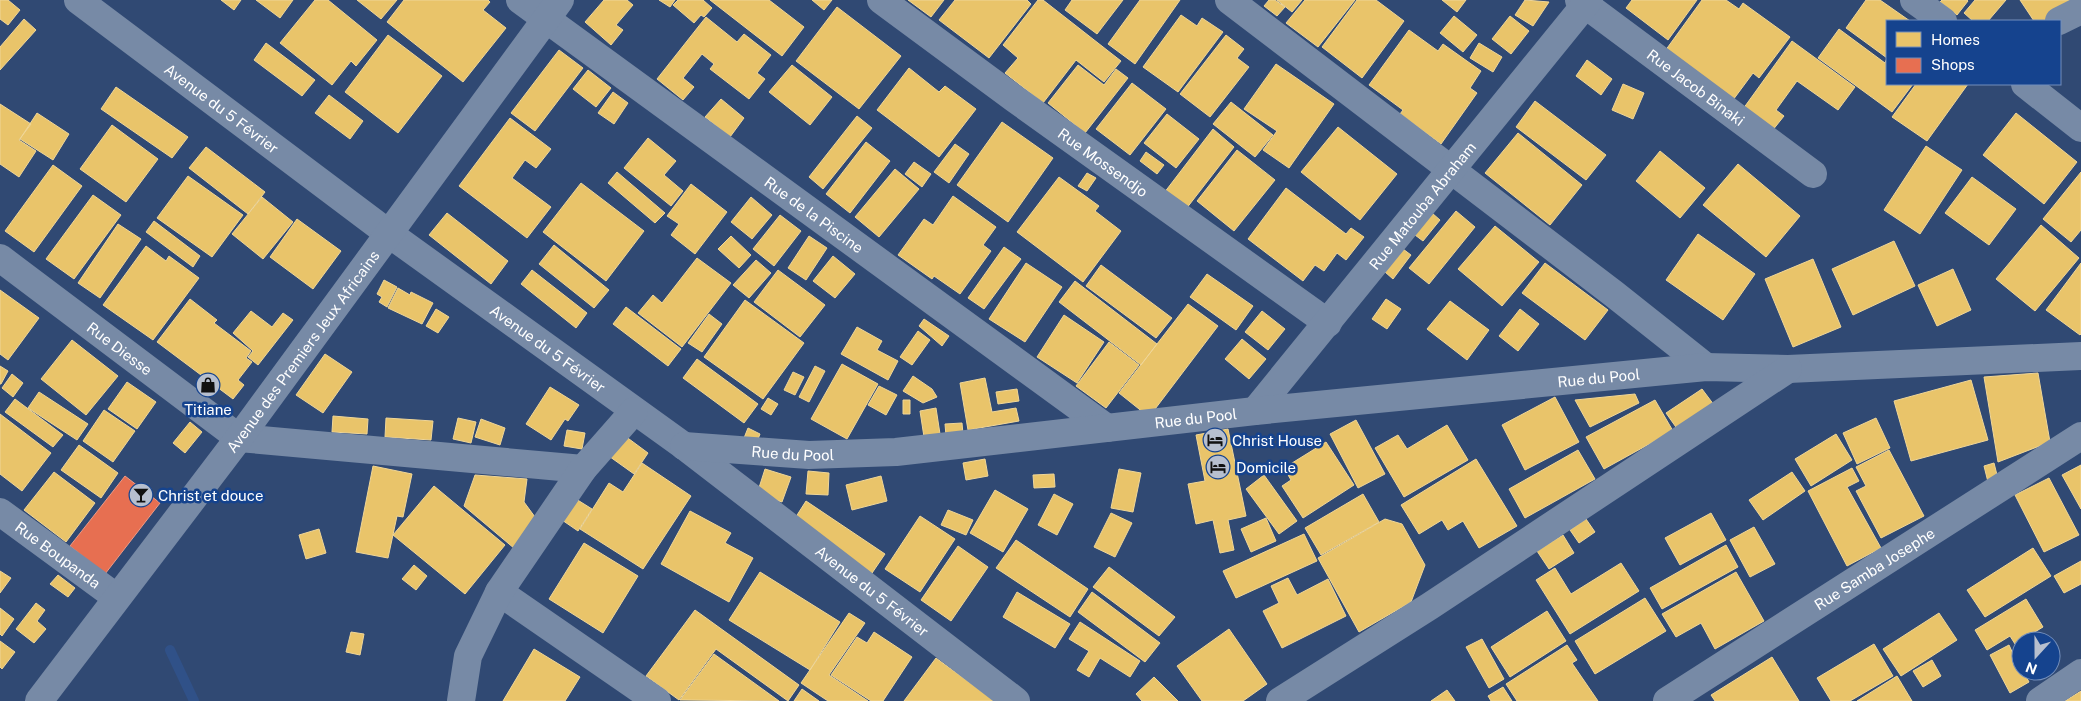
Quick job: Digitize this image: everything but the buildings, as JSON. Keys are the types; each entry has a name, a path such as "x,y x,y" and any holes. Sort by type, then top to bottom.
{"street":[{"name":"Avenue du 5 Février","path":"78,0 388,233 684,446 1016,701"},
{"name":"Rue de la Piscine","path":"520,0 553,9 1107,428"},
{"name":"Rue Mossendjo","path":"881,0 1015,99 1328,323"},
{"path":"1229,0 1706,367"},
{"path":"1914,0 1942,20"},
{"name":"Rue Matouba Abraham","path":"1256,411 1451,170 1584,1"},
{"name":"Rue Jacob Binaki","path":"1584,1 1813,174"},
{"name":"Avenue des Premiers Jeux Africains","path":"39,701 116,597 239,438 553,9"},
{"path":"2061,20 2081,10"},
{"path":"2026,85 2081,128"},
{"name":"Rue Diesse","path":"0,258 239,438"},
{"name":"Rue du Pool","path":"684,446 809,455 896,452 1256,411 1706,367 1788,369 2081,356"},
{"path":"1280,701 1430,606 1788,369"},
{"path":"461,701 468,656 499,592 583,469 634,411"},
{"name":"Rue Samba Josephe","path":"1667,701 2081,436"},
{"path":"239,438 583,469"},
{"name":"Rue Boupanda","path":"0,512 116,597"},
{"path":"499,592 657,701"},
{"path":"2040,701 2081,673"}],"waterway":[{"path":"170,650 194,701"}],"place":[{"name":"Titiane","path":"208,385"},
{"name":"Christ House","path":"1215,440"},
{"name":"Domicile","path":"1218,467"},
{"name":"Christ et douce","path":"141,495"}]}
